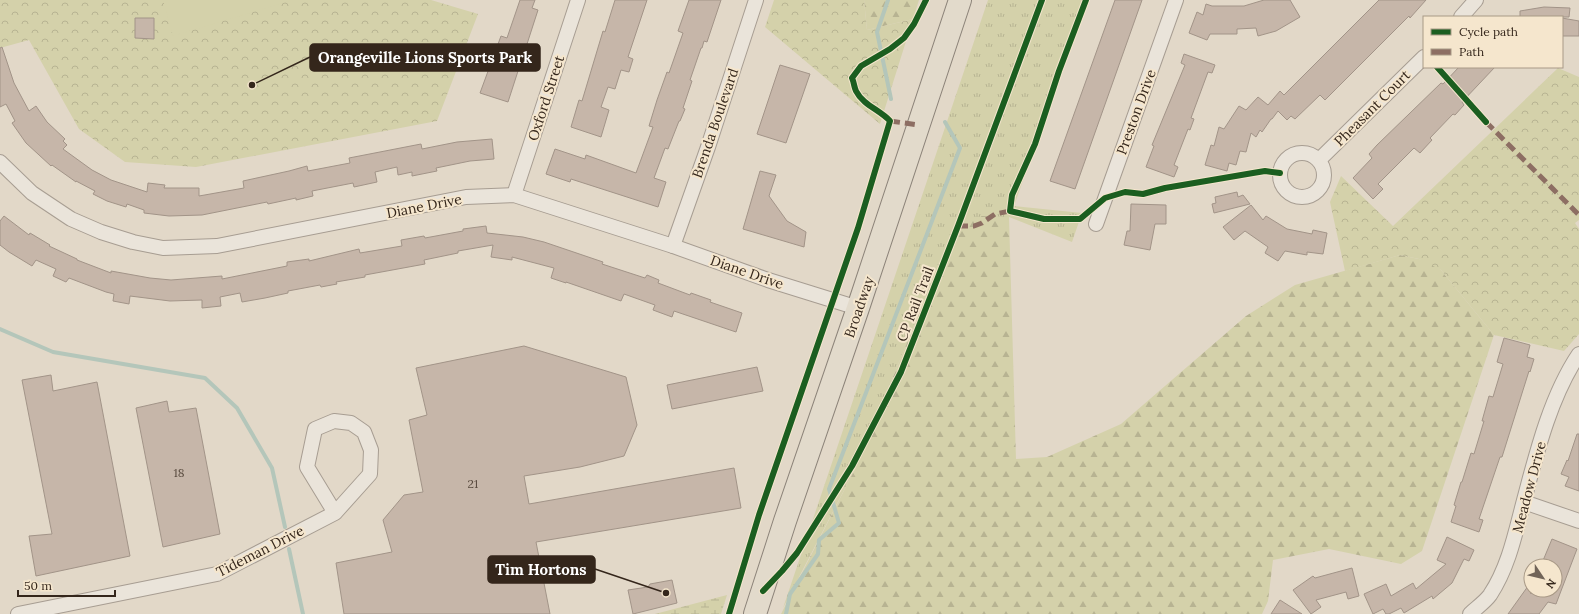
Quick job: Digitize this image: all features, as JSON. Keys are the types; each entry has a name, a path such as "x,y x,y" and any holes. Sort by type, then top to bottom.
{"main road":[{"name":"Broadway","path":"755,614 960,0"}],"street":[{"name":"Oxford Street","path":"514,195 578,0"},
{"name":"Brenda Boulevard","path":"673,246 756,0"},
{"name":"Preston Drive","path":"1096,224 1176,0"},
{"path":"1462,16 1476,0"},
{"name":"Pheasant Court","path":"1319,160 1423,57"},
{"name":"Diane Drive","path":"0,162 32,193 71,219 102,232 133,242 163,248 217,246 466,197 514,195 673,246 768,280 858,308"},
{"name":"Meadow Drive","path":"1470,614 1489,596 1498,581 1513,546 1544,432 1560,390 1579,354"},
{"name":"Tideman Drive","path":"18,614 217,574 335,513 370,474 371,450 364,432 351,423 334,421 315,429 307,467 335,513"},
{"path":"1524,502 1579,521"}],"green space":[{"path":"0,0 431,0 478,14 437,121 196,167 125,162 79,129 29,40 0,48"},
{"path":"163,0 292,0 173,36"},
{"path":"774,0 864,0 867,30 913,19 880,124 765,27"},
{"path":"864,0 919,0 913,19 867,30"},
{"path":"988,0 1087,0 1014,206 1082,213 1072,242 1009,217 945,251 854,471 783,608"},
{"path":"1558,68 1579,77 1579,220 1575,223 1579,229 1579,334 1564,351 1494,335 1441,270 1419,259 1400,255 1345,271 1330,202 1341,176 1393,226"},
{"path":"982,216 1009,217 1016,459 1047,457 1121,424 1246,316 1295,285 1400,255 1428,261 1441,270 1494,335 1422,551 1401,564 1329,549 1273,560 1268,601 1262,614 781,614 854,471 945,251 958,226"},
{"path":"727,595 721,614 655,614"}],"building":[{"path":"520,0 535,0 532,8 538,10 527,44 529,45 522,69 519,68 508,102 480,93 501,36 507,38"},
{"path":"615,0 647,0 628,57 633,59 629,72 621,70 615,89 608,87 601,107 609,110 601,137 571,127 579,100 582,101 603,31 605,32"},
{"path":"689,0 721,0 707,42 704,41 690,80 692,81 683,108 685,109 668,149 665,148 654,178 666,182 658,207 571,179 570,182 546,174 555,149 585,159 586,155 636,173 653,127 649,126 657,100 667,72 669,73 683,33 678,31"},
{"path":"1115,0 1142,0 1075,189 1050,181"},
{"path":"1264,0 1290,0 1300,17 1276,31 1258,36 1256,28 1237,29 1237,34 1210,34 1207,40 1189,33 1197,12 1203,15 1206,4 1212,6 1244,6"},
{"path":"1379,0 1426,0 1410,18 1409,16 1325,100 1320,95 1295,119 1291,116 1287,120 1278,111 1262,132 1260,130 1256,137 1251,133 1246,152 1240,151 1236,165 1229,163 1227,171 1205,165 1211,145 1214,146 1219,127 1224,129 1239,106 1246,110 1258,97 1268,105 1280,91 1284,95"},
{"path":"1544,7 1570,8 1569,17 1520,16 1520,11"},
{"path":"135,18 154,18 154,39 135,38"},
{"path":"1563,18 1579,21 1579,36 1563,36"},
{"path":"2,47 14,83 29,111 36,106 47,122 65,139 63,141 67,145 63,149 92,170 111,180 147,192 148,183 165,185 164,188 199,188 199,196 244,188 243,181 307,166 308,171 350,163 349,158 421,144 422,149 457,142 492,139 494,159 470,161 436,168 437,171 412,176 412,172 398,175 397,167 375,172 377,182 354,187 353,183 312,191 313,196 296,200 296,198 268,204 267,202 202,215 169,216 144,213 144,210 127,204 126,207 107,201 93,194 95,191 76,182 52,165 51,166 26,143 12,123 15,121 6,104 0,107 0,48"},
{"path":"1184,54 1215,65 1212,73 1208,72 1191,118 1194,119 1190,130 1188,129 1174,165 1178,167 1174,177 1146,167 1154,146 1152,145 1185,65 1181,63"},
{"path":"780,65 810,74 786,143 757,134"},
{"path":"1458,68 1494,68 1462,102 1464,105 1455,115 1453,114 1430,138 1432,140 1420,153 1414,148 1378,184 1383,189 1373,199 1353,178 1372,158 1369,154 1377,145 1441,83 1443,84"},
{"path":"760,171 776,175 769,196 787,221 806,232 804,247 743,229"},
{"path":"1237,192 1238,197 1243,195 1250,204 1214,213 1212,204 1216,203 1215,197"},
{"path":"1131,204 1166,205 1166,224 1155,224 1150,250 1124,245 1127,231 1130,231"},
{"path":"1251,205 1263,220 1266,216 1287,229 1312,234 1313,230 1327,233 1323,254 1307,252 1307,255 1285,251 1278,261 1265,253 1268,247 1245,231 1234,240 1223,227"},
{"path":"4,216 29,235 30,233 50,245 49,246 77,260 111,273 111,271 171,280 222,276 222,279 287,266 287,262 309,259 309,261 359,249 360,253 402,246 401,240 424,236 425,238 463,231 463,229 486,226 487,233 523,237 544,242 603,262 602,264 645,278 647,275 659,280 658,283 690,295 691,293 711,300 710,302 742,313 736,332 674,311 672,317 653,310 655,305 624,294 621,301 551,278 554,268 512,257 512,260 491,257 493,245 458,251 458,253 424,260 425,264 365,275 365,277 336,282 337,284 321,287 320,285 288,291 288,293 265,298 242,302 240,293 220,297 221,306 202,308 202,300 170,301 130,296 129,304 113,301 114,294 69,278 66,282 53,276 56,269 36,260 32,266 9,252 0,245 0,221"},
{"path":"1504,338 1530,345 1527,357 1534,359 1502,457 1500,457 1479,519 1483,520 1479,532 1451,522 1456,506 1454,505 1461,482 1471,453 1474,454 1484,421 1482,421 1489,396 1493,397 1503,364 1497,362"},
{"path":"524,346 626,377 637,425 624,456 580,467 524,476 529,504 734,468 741,508 536,542 550,614 344,614 336,563 392,552 383,520 404,495 423,492 409,420 427,415 416,368"},
{"path":"757,367 763,391 672,409 667,385"},
{"path":"51,375 53,391 97,382 130,556 36,576 29,536 52,534 22,380"},
{"path":"167,401 169,412 196,408 220,534 163,547 136,408"},
{"path":"1577,434 1579,434 1579,491 1565,486 1569,477 1561,474 1567,460 1568,461"},
{"path":"1447,537 1474,550 1469,561 1464,559 1452,583 1433,599 1432,596 1404,613 1401,608 1389,614 1386,614 1383,609 1373,614 1364,594 1386,584 1391,596 1413,583 1416,589 1446,564 1437,560"},
{"path":"1552,539 1577,549 1563,586 1563,558 1544,558"},
{"path":"1352,568 1359,596 1348,599 1346,592 1316,600 1321,607 1311,614 1293,590 1313,576 1315,578"},
{"path":"672,580 677,603 633,614 628,590 648,587 650,584"},
{"path":"1523,593 1523,598 1558,598 1556,604 1548,602 1539,614 1508,614"},
{"path":"1280,600 1302,614 1271,614"}],"waterway":[{"path":"888,0 877,32 891,99"},
{"path":"786,614 790,594 818,554 819,540 839,523 829,489 960,148 945,122"},
{"path":"0,329 53,352 205,378 237,408 272,468 285,527"},
{"path":"289,549 303,614"}],"marked path":[{"path":"890,121 919,125"},
{"path":"1486,122 1579,215"},
{"path":"958,226 974,226 982,223 995,214 1010,211"}],"cycle path":[{"path":"729,614 759,515 858,228 890,121 867,104 859,96 852,78 861,66 890,49 904,38 914,24 926,0"},
{"name":"CP Rail Trail","path":"763,591 797,553 852,466 901,372 958,226 1042,0"},
{"path":"1086,0 1059,71 1035,144 1012,195 1010,211 1044,219 1080,219 1105,198 1125,192 1143,194 1165,188 1265,171 1280,173"},
{"path":"1438,68 1486,122"}],"place":[{"name":"Orangeville Lions Sports Park","path":"252,85"},
{"name":"Tim Hortons","path":"666,593"}]}
